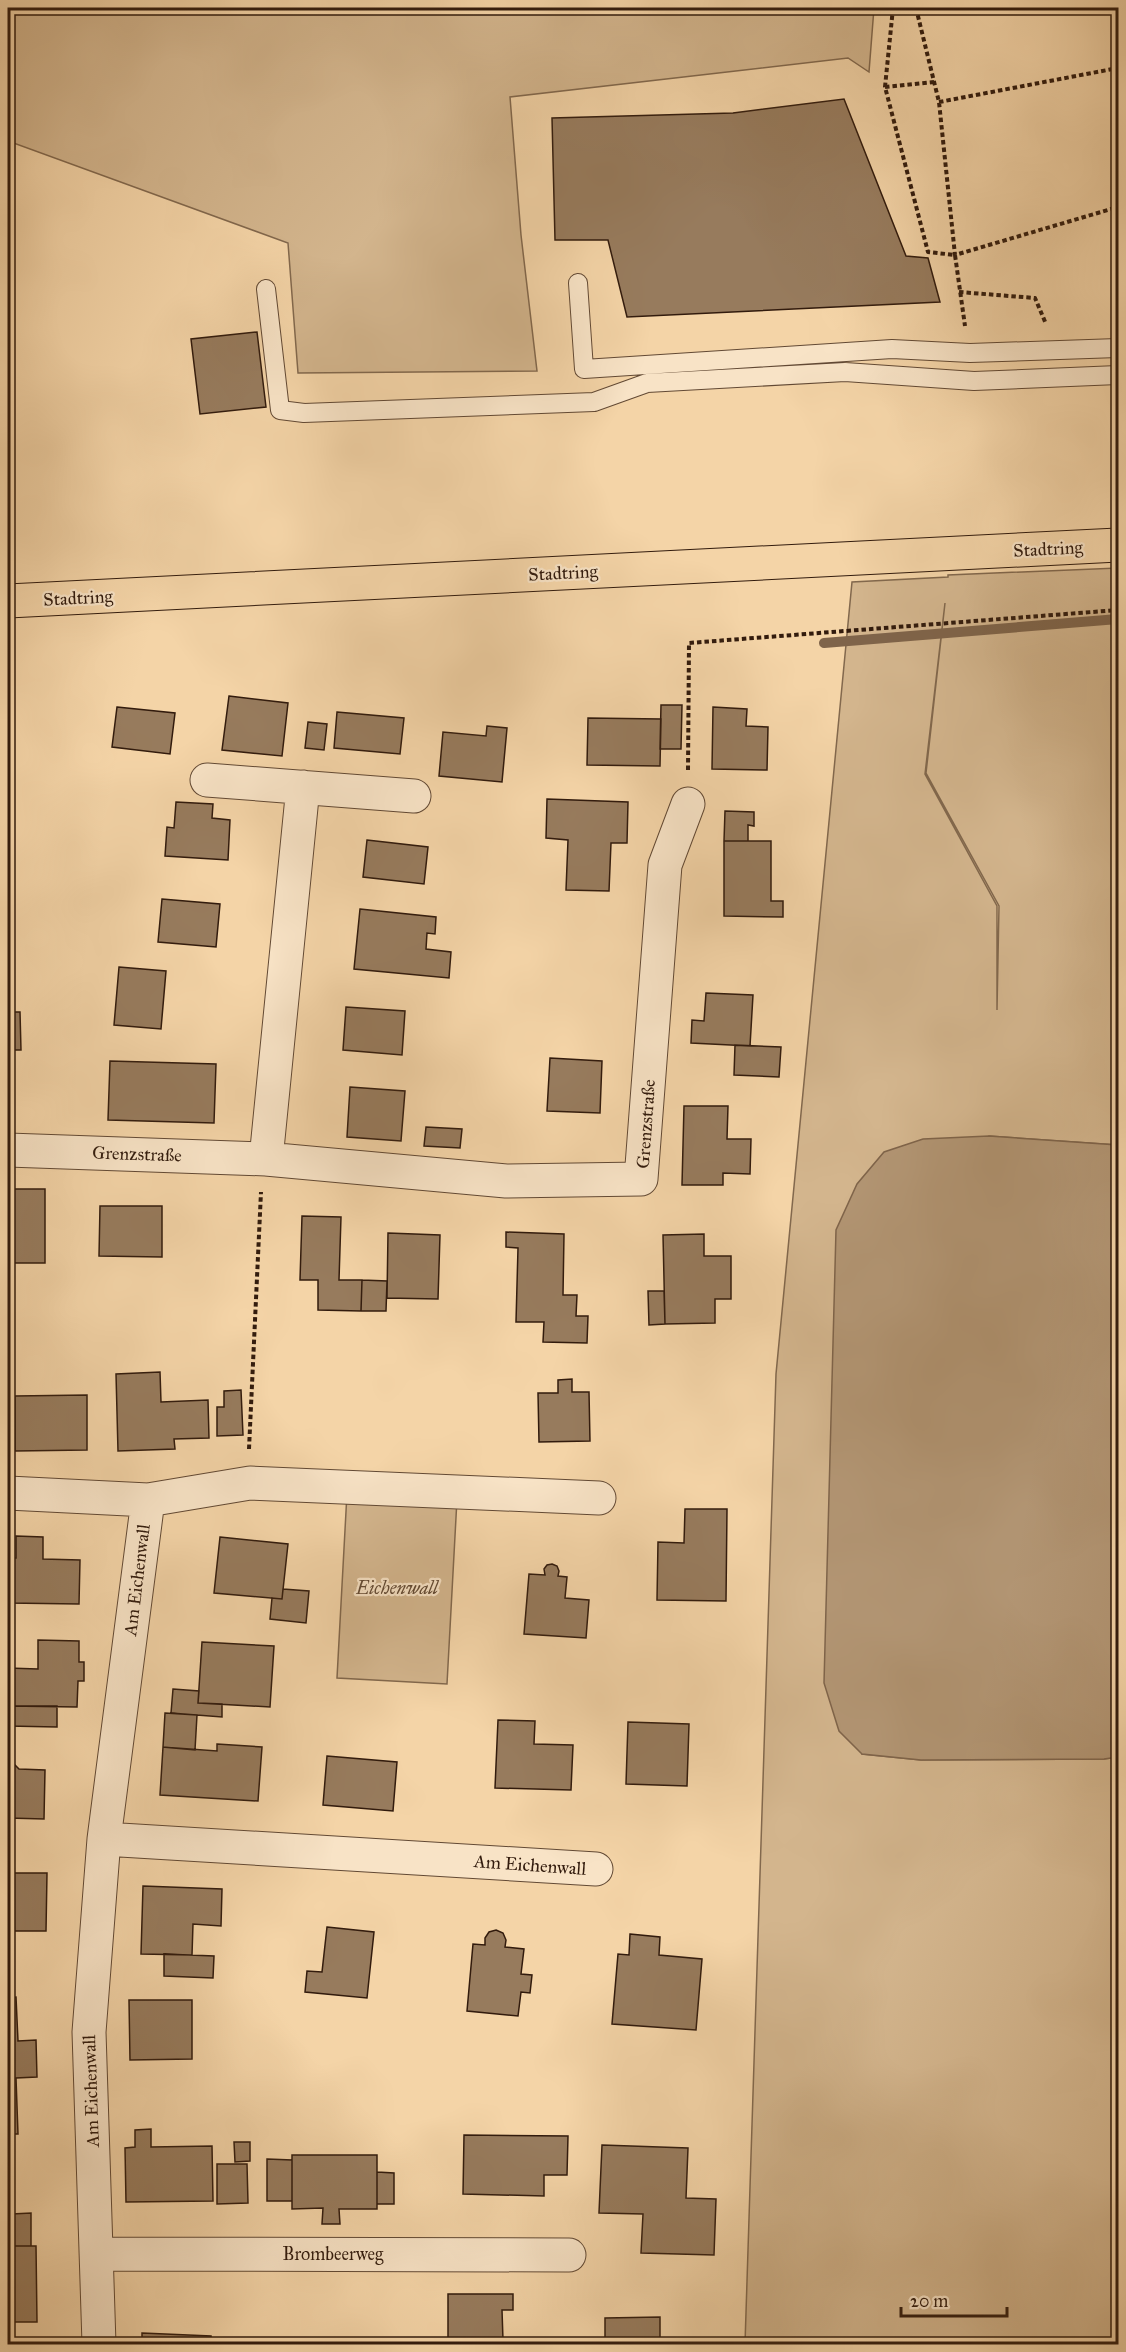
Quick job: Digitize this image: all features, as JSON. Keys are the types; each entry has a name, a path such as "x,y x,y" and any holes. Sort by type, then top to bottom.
{"highway":[{"name":"Stadtring","path":"8,601 1119,545"}],"street":[{"path":"207,780 414,796"},
{"path":"266,1159 303,788"},
{"name":"Grenzstraße","path":"8,1150 266,1159 507,1181 641,1179 665,865 687,804"},
{"name":"Am Eichenwall","path":"8,1493 148,1500 250,1483 599,1498"},
{"name":"Am Eichenwall","path":"99,2344 89,2032 104,1839 148,1500"},
{"name":"Am Eichenwall","path":"104,1839 596,1869"},
{"name":"Brombeerweg","path":"97,2254 569,2255"}],"lane":[{"path":"578,283 584,369 892,349 970,354 1119,348"},
{"path":"266,289 280,410 304,412 594,402 647,383 845,372 974,381 1119,375"}],"path":[{"path":"893,8 885,87 928,252 955,255 1119,207"},
{"path":"916,8 939,102 964,323"},
{"path":"939,102 1119,68"},
{"path":"885,87 934,82"},
{"path":"959,292 1035,298 1057,350"},
{"path":"687,804 689,643 1119,610"},
{"path":"250,1483 261,1189 266,1159"}],"green space":[{"path":"8,8 874,8 869,72 848,58 510,97 521,235 537,371 298,373 288,243 8,141"},
{"path":"1118,568 1118,1145 989,1136 862,1754 921,1760 1118,1757 1118,2344 745,2344 776,1374 852,582 948,577 948,575","holes":["945,603 926,773 999,906 997,1010 997,906 925,774"]},
{"name":"Eichenwall","path":"347,1493 457,1499 447,1684 337,1678"}],"shaded area":[{"path":"989,1136 1118,1145 1118,1757 921,1760 862,1754 839,1731 824,1683 836,1230 857,1184 884,1152 923,1139"}],"building":[{"path":"844,99 906,256 928,258 940,302 627,317 608,240 555,240 552,118 733,113"},
{"path":"257,332 266,407 200,414 191,339"},
{"path":"229,696 288,703 282,756 222,750"},
{"path":"661,705 682,705 681,749 660,749"},
{"path":"117,707 175,713 170,754 112,747"},
{"path":"713,707 747,709 746,726 768,727 767,770 712,769"},
{"path":"337,712 404,718 400,754 334,748"},
{"path":"588,718 661,719 660,766 587,765"},
{"path":"308,722 327,724 324,750 305,748"},
{"path":"487,726 507,728 502,782 439,776 443,732 486,736"},
{"path":"547,799 628,802 627,843 611,843 609,891 566,890 568,840 546,838"},
{"path":"176,802 213,804 212,818 230,820 228,860 165,856 167,827 174,828"},
{"path":"725,811 754,812 754,826 748,825 748,841 724,841"},
{"path":"367,840 428,847 424,884 363,877"},
{"path":"724,841 771,841 771,901 783,901 783,917 724,916"},
{"path":"162,899 220,904 216,947 158,942"},
{"path":"360,909 436,917 435,934 427,933 426,949 451,952 449,978 354,969"},
{"path":"119,967 166,971 161,1029 114,1025"},
{"path":"706,993 753,995 750,1046 691,1043 692,1020 704,1021"},
{"path":"8,999 14,999 14,1012 20,1012 21,1050 8,1050"},
{"path":"346,1007 405,1011 402,1055 343,1050"},
{"path":"735,1045 781,1047 779,1077 734,1075"},
{"path":"550,1058 602,1061 600,1113 547,1111"},
{"path":"110,1061 216,1064 214,1123 108,1120"},
{"path":"350,1087 405,1091 401,1141 347,1137"},
{"path":"684,1106 728,1106 727,1139 751,1139 750,1174 723,1173 723,1185 682,1185"},
{"path":"426,1127 462,1129 460,1148 424,1146"},
{"path":"8,1189 45,1189 45,1263 8,1263"},
{"path":"100,1206 162,1206 162,1257 99,1256"},
{"path":"302,1216 341,1217 339,1280 362,1280 361,1311 318,1310 318,1280 300,1280"},
{"path":"506,1232 564,1234 563,1295 577,1295 576,1316 588,1316 587,1343 543,1342 544,1322 516,1322 518,1248 506,1247"},
{"path":"388,1233 440,1235 438,1299 387,1298"},
{"path":"704,1234 704,1256 731,1256 731,1299 715,1299 715,1323 665,1324 663,1235"},
{"path":"362,1280 387,1281 386,1311 361,1311"},
{"path":"648,1291 664,1291 665,1324 649,1325"},
{"path":"160,1372 161,1402 208,1400 209,1438 174,1439 175,1449 118,1451 116,1374"},
{"path":"572,1379 572,1392 589,1392 590,1441 539,1442 538,1393 558,1393 558,1380"},
{"path":"241,1390 243,1435 217,1436 217,1407 224,1407 224,1391"},
{"path":"87,1395 87,1450 15,1451 15,1396"},
{"path":"685,1509 727,1509 726,1601 657,1600 658,1542 684,1543"},
{"path":"16,1536 43,1537 43,1559 80,1560 79,1604 8,1603 8,1558 16,1558"},
{"path":"220,1537 288,1544 282,1599 214,1593"},
{"path":"547,1565 557,1566 558,1576 567,1577 565,1598 589,1600 586,1638 524,1634 529,1574 545,1575 544,1569"},
{"path":"283,1589 309,1591 306,1623 270,1619 272,1598 282,1599"},
{"path":"38,1640 79,1641 79,1662 84,1662 84,1681 78,1681 77,1707 8,1706 8,1668 38,1669"},
{"path":"202,1642 274,1646 270,1707 198,1703"},
{"path":"173,1689 199,1691 198,1703 222,1704 222,1717 171,1713"},
{"path":"8,1706 57,1706 57,1727 8,1726"},
{"path":"165,1713 197,1715 195,1750 163,1747"},
{"path":"498,1720 535,1721 534,1744 573,1745 571,1790 495,1788"},
{"path":"628,1722 689,1724 687,1786 626,1784"},
{"path":"217,1744 262,1747 258,1801 160,1795 163,1747 217,1751"},
{"path":"327,1756 397,1762 393,1811 323,1805"},
{"path":"8,1762 13,1763 19,1769 45,1770 44,1819 8,1818"},
{"path":"8,1873 47,1873 46,1931 9,1931 9,1944"},
{"path":"143,1886 222,1889 221,1926 193,1924 192,1955 141,1954"},
{"path":"327,1927 374,1932 367,1998 305,1992 307,1971 322,1972"},
{"path":"496,1930 503,1933 506,1940 505,1947 524,1949 521,1974 532,1975 530,1993 521,1992 518,2016 467,2011 473,1944 485,1945 485,1938 489,1932"},
{"path":"630,1934 660,1937 659,1955 702,1959 696,2030 612,2024 618,1954 629,1955"},
{"path":"164,1954 214,1956 213,1978 164,1976"},
{"path":"16,1997 18,2041 36,2040 37,2077 16,2078 18,2134 8,2134 8,1998"},
{"path":"129,2000 192,2000 192,2059 130,2060"},
{"path":"151,2129 151,2147 212,2146 213,2201 126,2202 125,2148 135,2147 135,2130"},
{"path":"464,2135 568,2136 567,2175 544,2175 544,2196 463,2194"},
{"path":"234,2142 250,2142 250,2161 235,2162"},
{"path":"602,2145 688,2148 686,2198 716,2199 714,2255 641,2253 643,2214 599,2213"},
{"path":"292,2155 377,2155 377,2209 339,2209 340,2224 322,2224 323,2208 292,2209"},
{"path":"267,2159 292,2160 292,2201 267,2201"},
{"path":"217,2164 247,2164 248,2203 217,2204"},
{"path":"8,2171 12,2171 13,2221 8,2221"},
{"path":"377,2172 394,2173 394,2204 377,2204"},
{"path":"31,2213 31,2246 8,2246 8,2221 13,2221 12,2214"},
{"path":"8,2246 36,2246 37,2322 8,2322"},
{"path":"448,2294 513,2294 513,2310 502,2310 503,2340 536,2340 536,2344 448,2344"},
{"path":"660,2317 660,2344 605,2344 605,2318"},
{"path":"142,2333 211,2336 211,2344 142,2344"}],"waterway":[{"path":"824,643 1118,619"}]}
